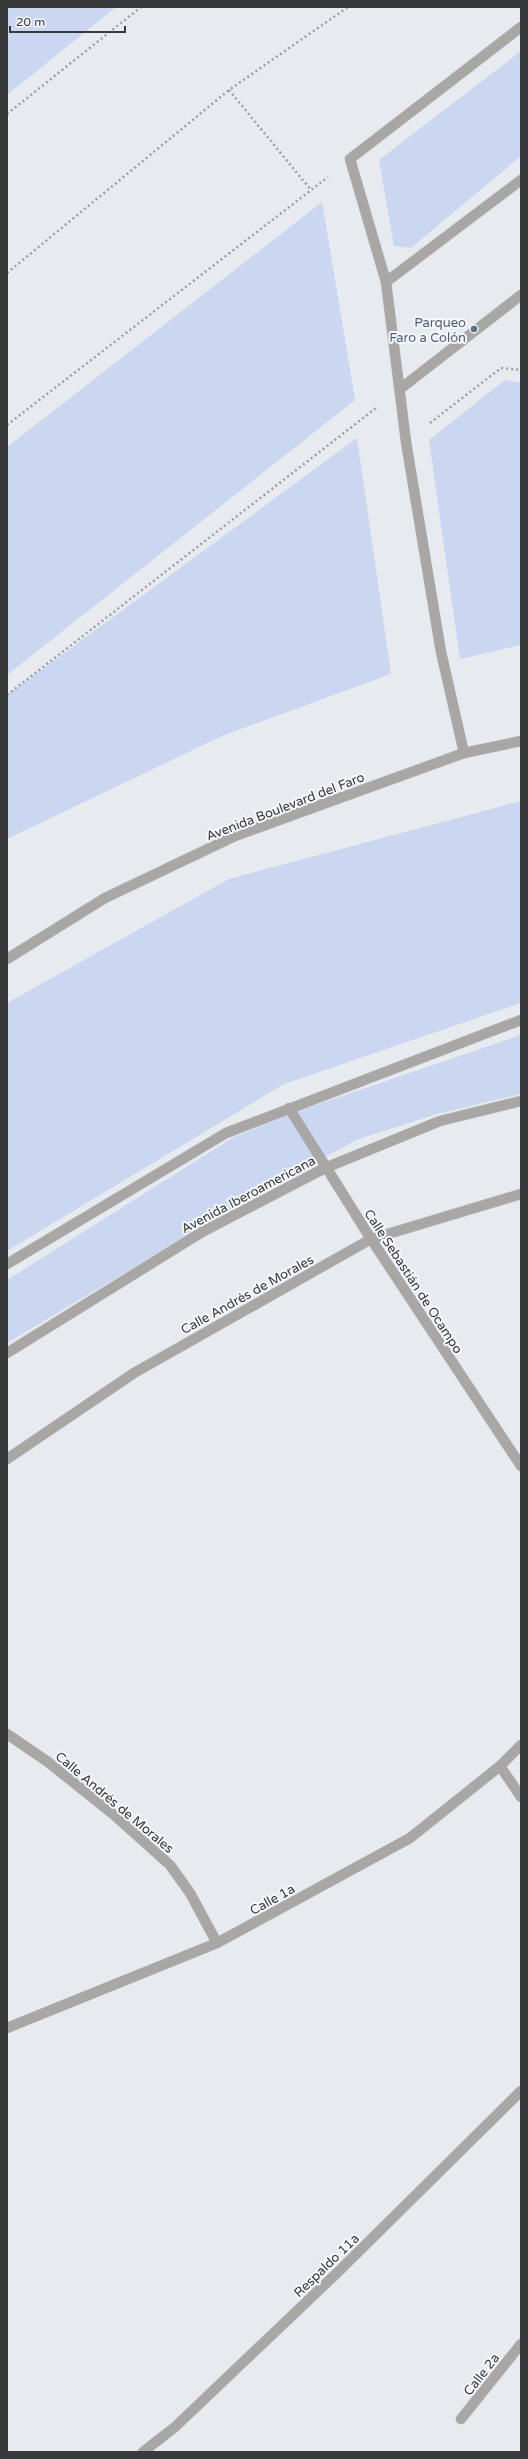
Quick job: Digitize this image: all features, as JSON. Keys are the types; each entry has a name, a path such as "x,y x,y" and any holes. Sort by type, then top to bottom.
{"street":[{"path":"464,753 441,652 406,442 386,282 350,159 521,27"},
{"path":"386,282 521,180"},
{"path":"400,389 521,295"},
{"name":"Avenida Boulevard del Faro","path":"7,959 105,898 234,836 464,753 521,741"},
{"path":"7,1264 226,1133 521,1020"},
{"name":"Avenida Iberoamericana","path":"7,1353 202,1232 325,1168 440,1121 521,1101"},
{"name":"Calle Sebastián de Ocampo","path":"289,1108 325,1168 371,1239 521,1466"},
{"name":"Calle Andrés de Morales","path":"7,1459 134,1373 371,1239 521,1194"},
{"name":"Calle Andrés de Morales","path":"7,1734 48,1762 113,1814 170,1865 190,1893 217,1943"},
{"name":"Calle 1a","path":"7,2028 217,1943 410,1838 500,1766 521,1745"},
{"path":"500,1766 521,1797"},
{"name":"Respaldo 11a","path":"143,2452 174,2427 339,2271 521,2091"},
{"name":"Calle 2a","path":"462,2419 521,2344"}],"path":[{"path":"7,114 140,7"},
{"path":"7,273 228,90 348,7"},
{"path":"228,90 311,190"},
{"path":"7,425 350,159"},
{"path":"406,442 501,368 521,370"},
{"path":"7,695 400,389"}],"shaded area":[{"path":"7,7 116,7 7,95"},
{"path":"521,51 521,156 411,248 394,246 379,160"},
{"path":"322,202 355,400 7,675 7,447"},
{"path":"505,380 521,383 521,645 460,659 429,440"},
{"path":"357,438 391,674 222,736 7,839 7,695"},
{"path":"521,801 521,1003 284,1084 7,1251 7,1003 229,879"},
{"path":"521,1035 521,1094 437,1114 359,1139 272,1185 7,1343 7,1280 234,1137 301,1110"}],"place":[{"name":"Parqueo Faro a Colón","path":"474,329"}]}
